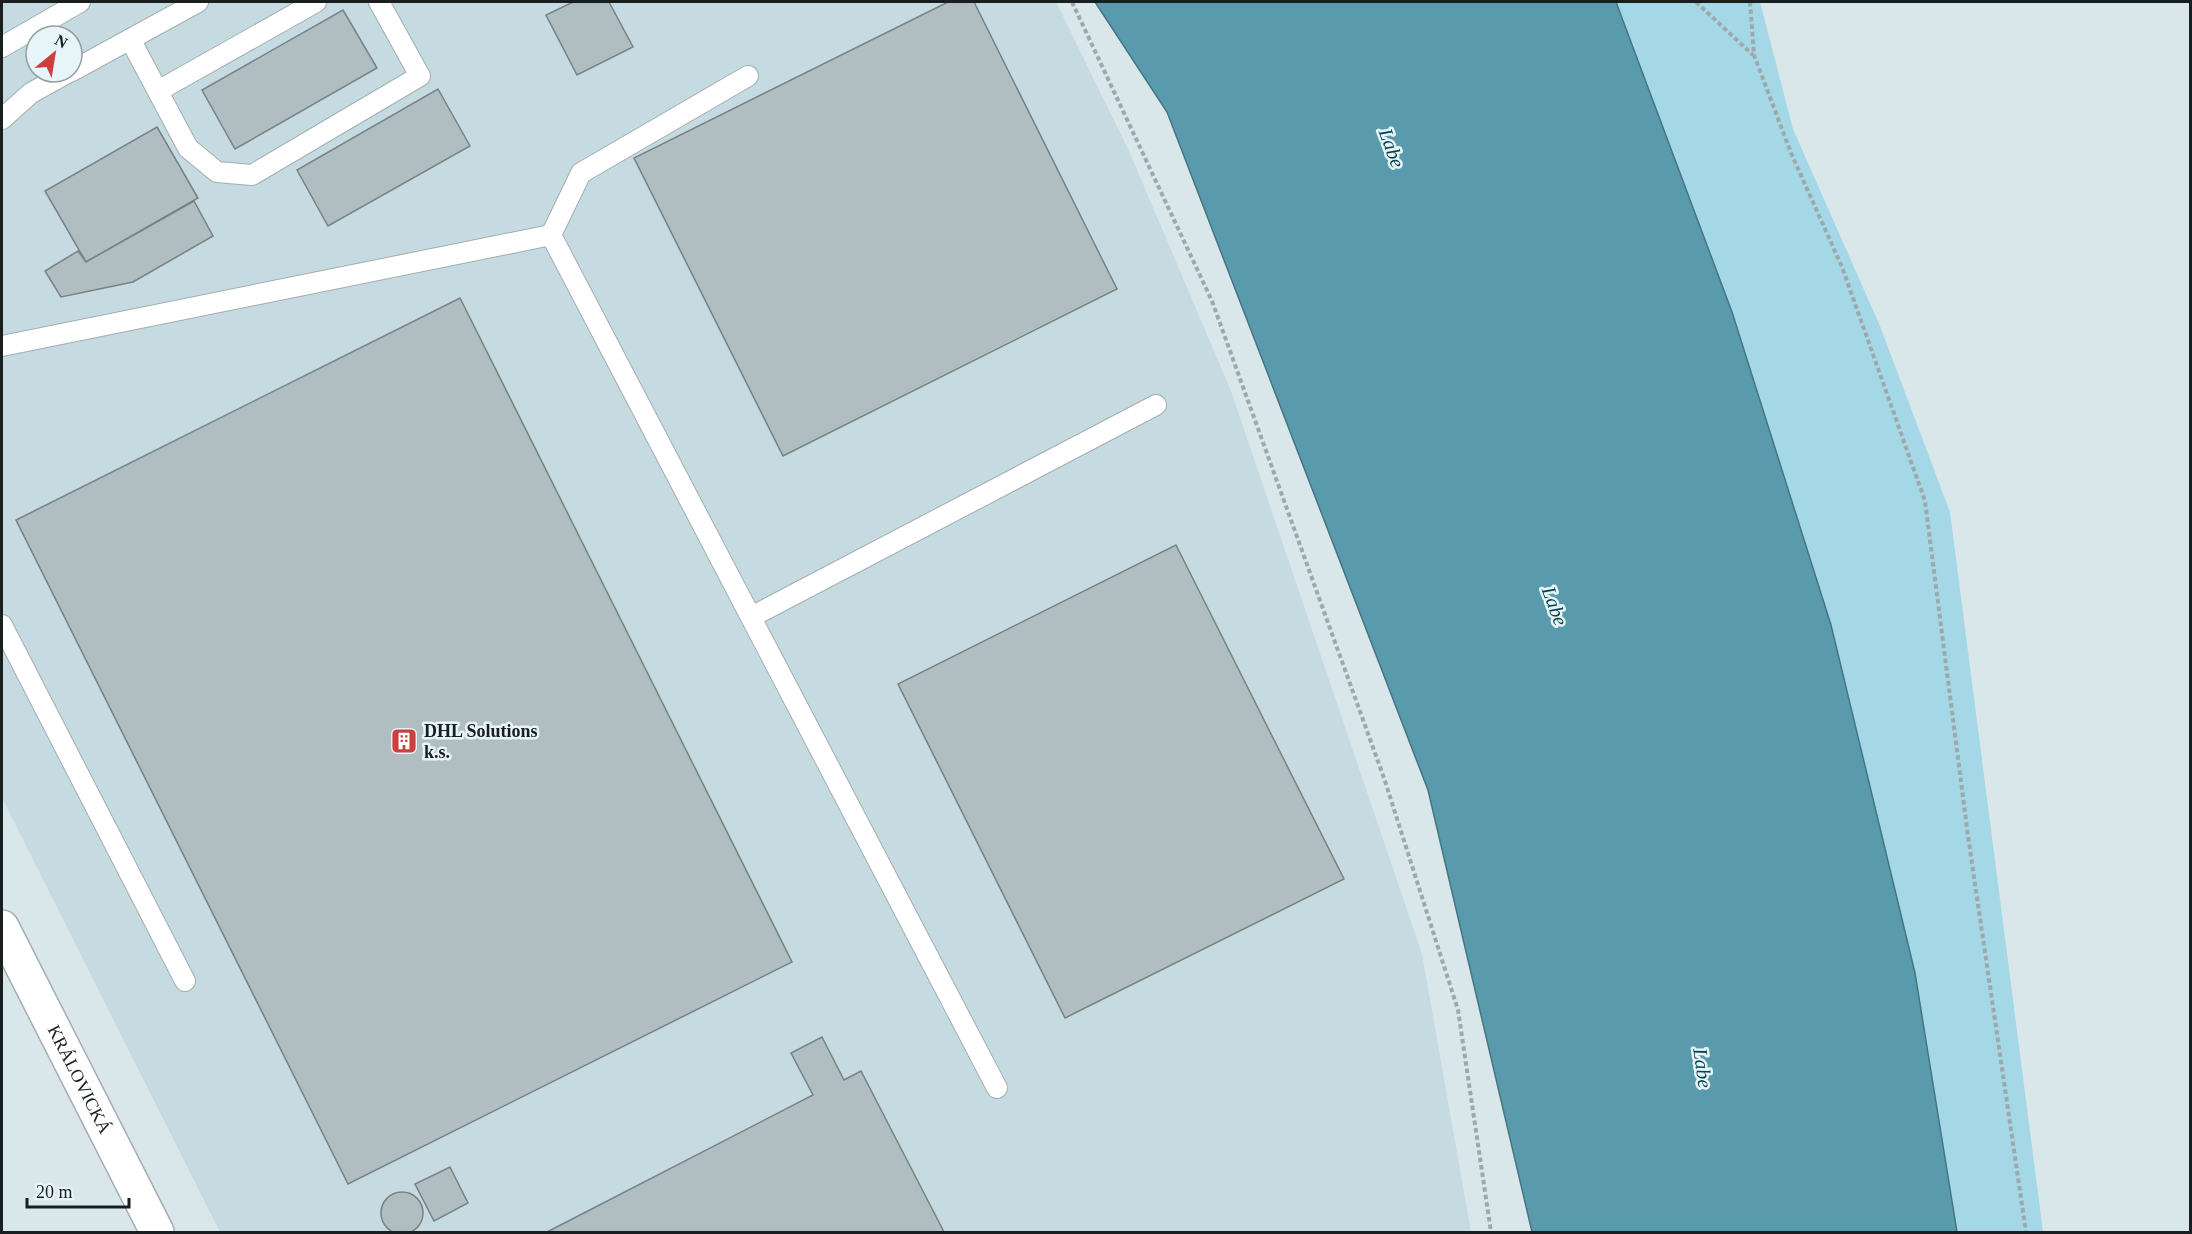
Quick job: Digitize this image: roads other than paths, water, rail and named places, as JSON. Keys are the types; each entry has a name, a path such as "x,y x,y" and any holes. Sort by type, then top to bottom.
{"main road":[{"name":"KRÁLOVICKÁ","path":"2,927 157,1233"}],"lane":[{"path":"2,47 80,2"},
{"path":"84,64 198,2"},
{"path":"158,91 316,2"},
{"path":"130,39 188,148 217,172 252,175 420,76 379,2"},
{"path":"551,235 580,173 748,76"},
{"path":"2,119 31,93 47,84"},
{"path":"2,346 551,235"},
{"path":"551,235 997,1088"},
{"path":"751,617 1156,405"},
{"path":"2,625 185,981"}],"water":[{"name":"Labe","path":"1095,2 1616,2 1732,312 1831,625 1915,973 1957,1232 1532,1232 1428,790 1167,112"}],"place":[{"name":"DHL Solutions k.s.","path":"404,741"}]}
